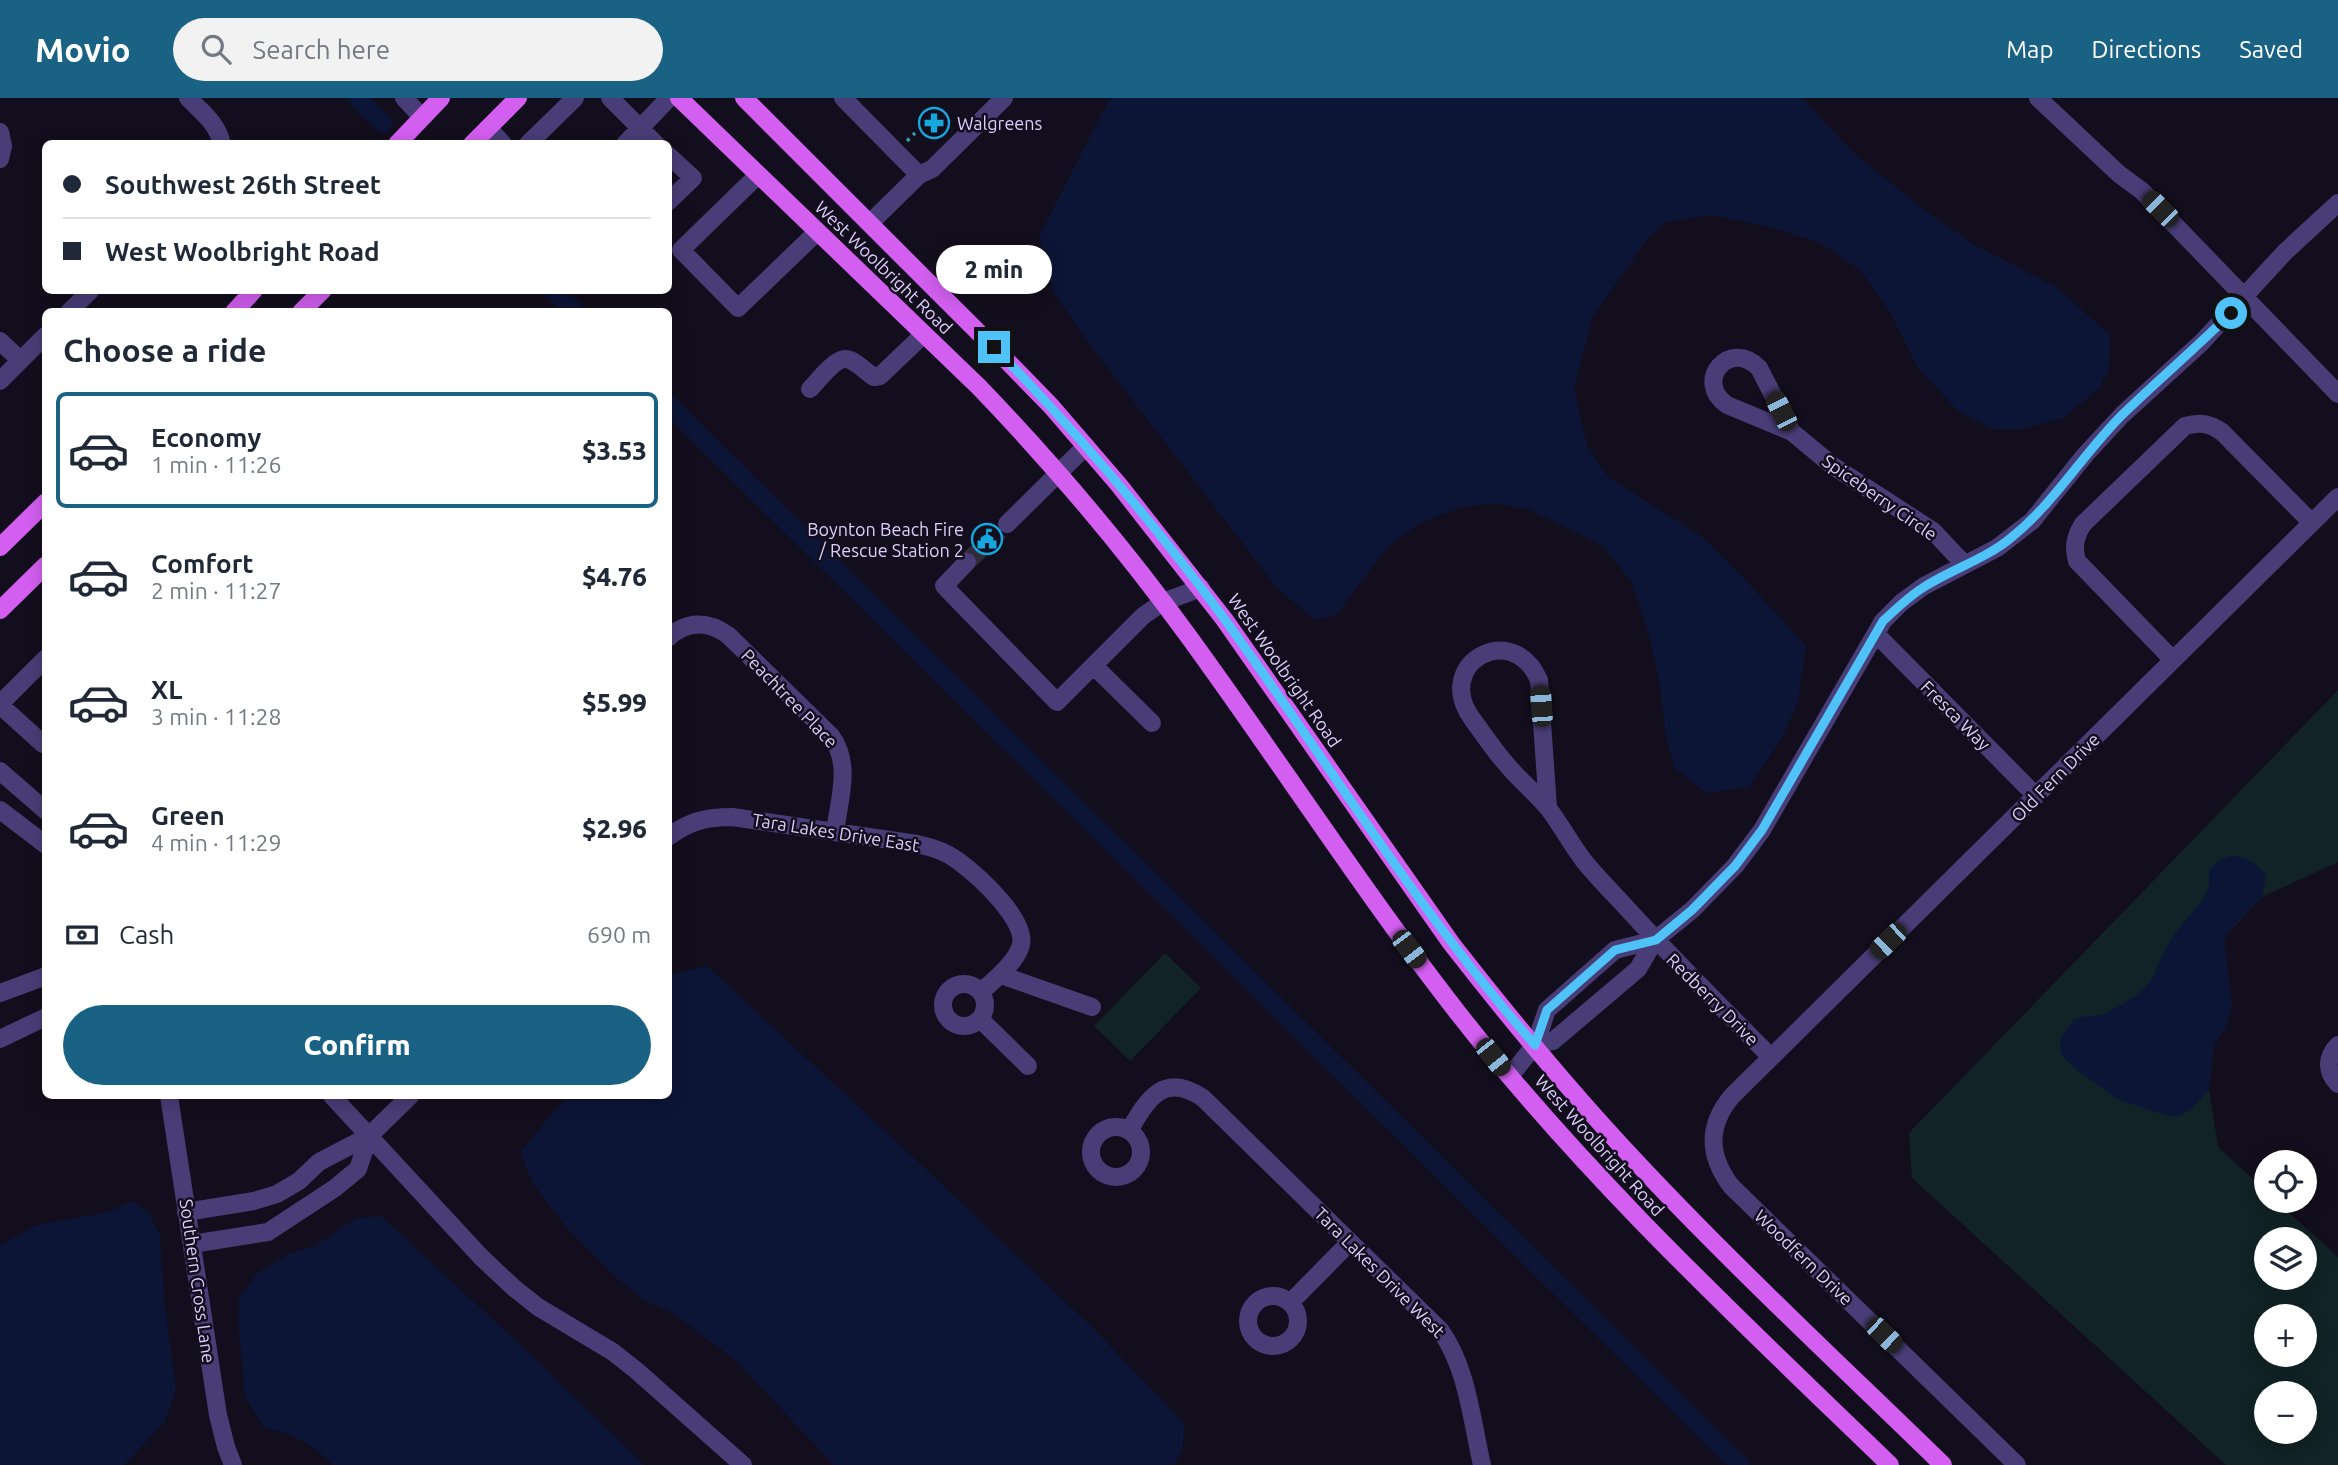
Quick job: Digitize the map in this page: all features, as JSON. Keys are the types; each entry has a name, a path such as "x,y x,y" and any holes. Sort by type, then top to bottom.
{"main road":[{"path":"401,140 441,98"},
{"path":"476,140 518,98"},
{"name":"West Woolbright Road","path":"679,98 998,407 1057,472 1163,602 1382,914 1510,1076 1609,1189 1890,1465"},
{"name":"West Woolbright Road","path":"744,98 1008,362 1086,446 1150,522 1201,588 1417,895 1491,995 1604,1126 1679,1206 1943,1465"},
{"path":"238,308 250,294"},
{"path":"305,308 319,294"},
{"path":"0,547 42,506"},
{"path":"0,610 42,569"}],"street":[{"path":"188,98 212,121 221,140"},
{"path":"404,98 422,117"},
{"path":"532,140 575,98"},
{"path":"610,98 652,140"},
{"path":"629,140 669,98"},
{"path":"843,98 919,175"},
{"path":"870,223 919,175 932,169 1004,98"},
{"path":"2038,98 2179,227 2338,394"},
{"path":"488,128 499,140"},
{"path":"672,159 693,178 672,198"},
{"path":"758,175 681,250 738,308 817,232"},
{"path":"1535,1045 1553,1041 1638,969 1656,940 1714,889 1735,866 1762,830 1883,621 1902,602 1924,586 2009,540 2032,521 2085,455 2122,415 2203,342 2286,252 2338,203"},
{"path":"73,308 86,294"},
{"path":"810,389 834,364 844,358 874,377 880,376 924,334"},
{"path":"0,381 42,339"},
{"path":"0,341 20,360"},
{"path":"1730,358 1746,358 1754,362 1792,432 1720,400 1713,385 1717,369 1730,358"},
{"path":"2173,660 2077,561 2074,548 2076,535 2083,524 2185,426 2198,422 2211,425 2222,432 2312,523"},
{"name":"Spiceberry Circle","path":"1792,432 1833,466 1933,531 1965,565"},
{"path":"1007,524 1086,446"},
{"name":"Old Fern Drive","path":"1771,1057 2338,497"},
{"path":"967,562 944,586 1057,702 1143,616 1163,602 1201,588"},
{"name":"Peachtree Place","path":"672,634 691,624 717,627 831,736 839,746 844,772 835,832"},
{"name":"Fresca Way","path":"1876,635 2036,796"},
{"name":"Redberry Drive","path":"1548,808 1539,680 1534,668 1514,652 1501,650 1476,657 1462,678 1462,704 1507,766 1548,808 1584,861 1656,940 1771,1057"},
{"path":"42,662 0,704 42,741"},
{"path":"1094,666 1152,723"},
{"path":"0,771 42,808"},
{"path":"0,810 42,842"},
{"name":"Tara Lakes Drive East","path":"672,834 692,822 714,817 732,817 930,847 950,856 1009,909 1021,933 1021,947 1001,975 981,992"},
{"path":"1510,1076 1535,1045 1547,1010 1615,950 1656,940"},
{"path":"1001,975 1092,1007"},
{"path":"0,993 42,977"},
{"path":"969,985 981,992 985,1006 980,1019 967,1026 953,1023 944,1012 943,1004 954,986 969,985"},
{"path":"0,1039 42,1019"},
{"path":"980,1019 1028,1066"},
{"path":"2338,1045 2330,1055 2328,1063 2332,1078 2338,1084"},
{"name":"Woodfern Drive","path":"1771,1057 1732,1096 1717,1119 1713,1147 1722,1174 1731,1186 2017,1465"},
{"name":"Tara Lakes Drive West","path":"1129,1131 1146,1102 1155,1093 1167,1088 1180,1088 1203,1098 1449,1341 1460,1367 1482,1465"},
{"name":"Southern Cross Lane","path":"169,1099 218,1415 233,1465"},
{"path":"335,1099 481,1257 514,1288 538,1307 613,1352 743,1465"},
{"path":"187,1212 254,1201 277,1194 299,1181 319,1161 369,1136 407,1099"},
{"path":"192,1244 268,1232 335,1188 358,1169 369,1136"},
{"path":"1290,1303 1350,1242"}],"shaded area":[{"path":"2338,690 2338,862 2262,897 2226,935 2224,940 2232,1007 2225,1028 2214,1045 2209,1090 2218,1147 2254,1180 2254,1213 2289,1213 2305,1227 2254,1227 2254,1290 2317,1290 2317,1238 2338,1257 2338,1465 2226,1465 1912,1178 1909,1133"},
{"path":"1165,953 1201,988 1130,1061 1094,1026"}],"water":[{"path":"1110,98 1802,98 1856,155 1926,211 1976,246 2056,287 2110,335 2109,369 2098,389 2064,418 2018,430 1993,429 1959,412 1918,368 1890,312 1860,270 1820,243 1777,229 1712,215 1666,222 1648,238 1592,318 1574,389 1587,445 1608,477 1701,536 1806,646 1798,701 1782,738 1749,787 1706,793 1675,768 1666,737 1659,679 1648,631 1631,581 1601,545 1530,510 1494,503 1462,507 1418,524 1388,547 1336,615 1314,619 1277,588 1094,350 1053,292 1039,236"},
{"path":"2231,856 2250,861 2266,875 2262,897 2234,925 2224,940 2232,1007 2225,1028 2214,1045 2209,1090 2189,1111 2179,1116 2168,1116 2119,1100 2063,1057 2060,1050 2061,1037 2073,1020 2101,1015 2116,1008 2138,994 2151,981 2174,935 2205,896 2209,887 2209,869 2220,860"},
{"path":"707,966 1093,1328 1184,1423 1183,1449 1174,1465 834,1465 736,1361 673,1313 644,1300 611,1273 565,1226 532,1182 520,1152 564,1099 672,1099 673,974"},
{"path":"132,1201 149,1213 160,1236 164,1300 176,1389 164,1423 124,1465 0,1465 0,1245 37,1225 109,1212"},
{"path":"381,1216 525,1349 644,1465 333,1465 302,1440 264,1428 245,1396 238,1319 239,1296 257,1273 289,1254 315,1246 356,1218"}],"waterway":[{"path":"357,98 383,123"},
{"path":"557,294 571,308"},
{"path":"672,408 1740,1465"}],"tunnel":[{"path":"967,562 1007,524"}],"place":[{"name":"Walgreens","path":"934,123"},
{"name":"Boynton Beach Fire / Rescue Station 2","path":"987,539"}],"route":[{"path":"994,347 1051,406 1162,537 1224,619 1428,911 1491,995 1535,1045 1547,1010 1615,950 1656,940 1692,910 1735,866 1762,830 1883,621 1902,602 1924,586 1997,548 2032,521 2085,455 2122,415 2231,313"}]}
